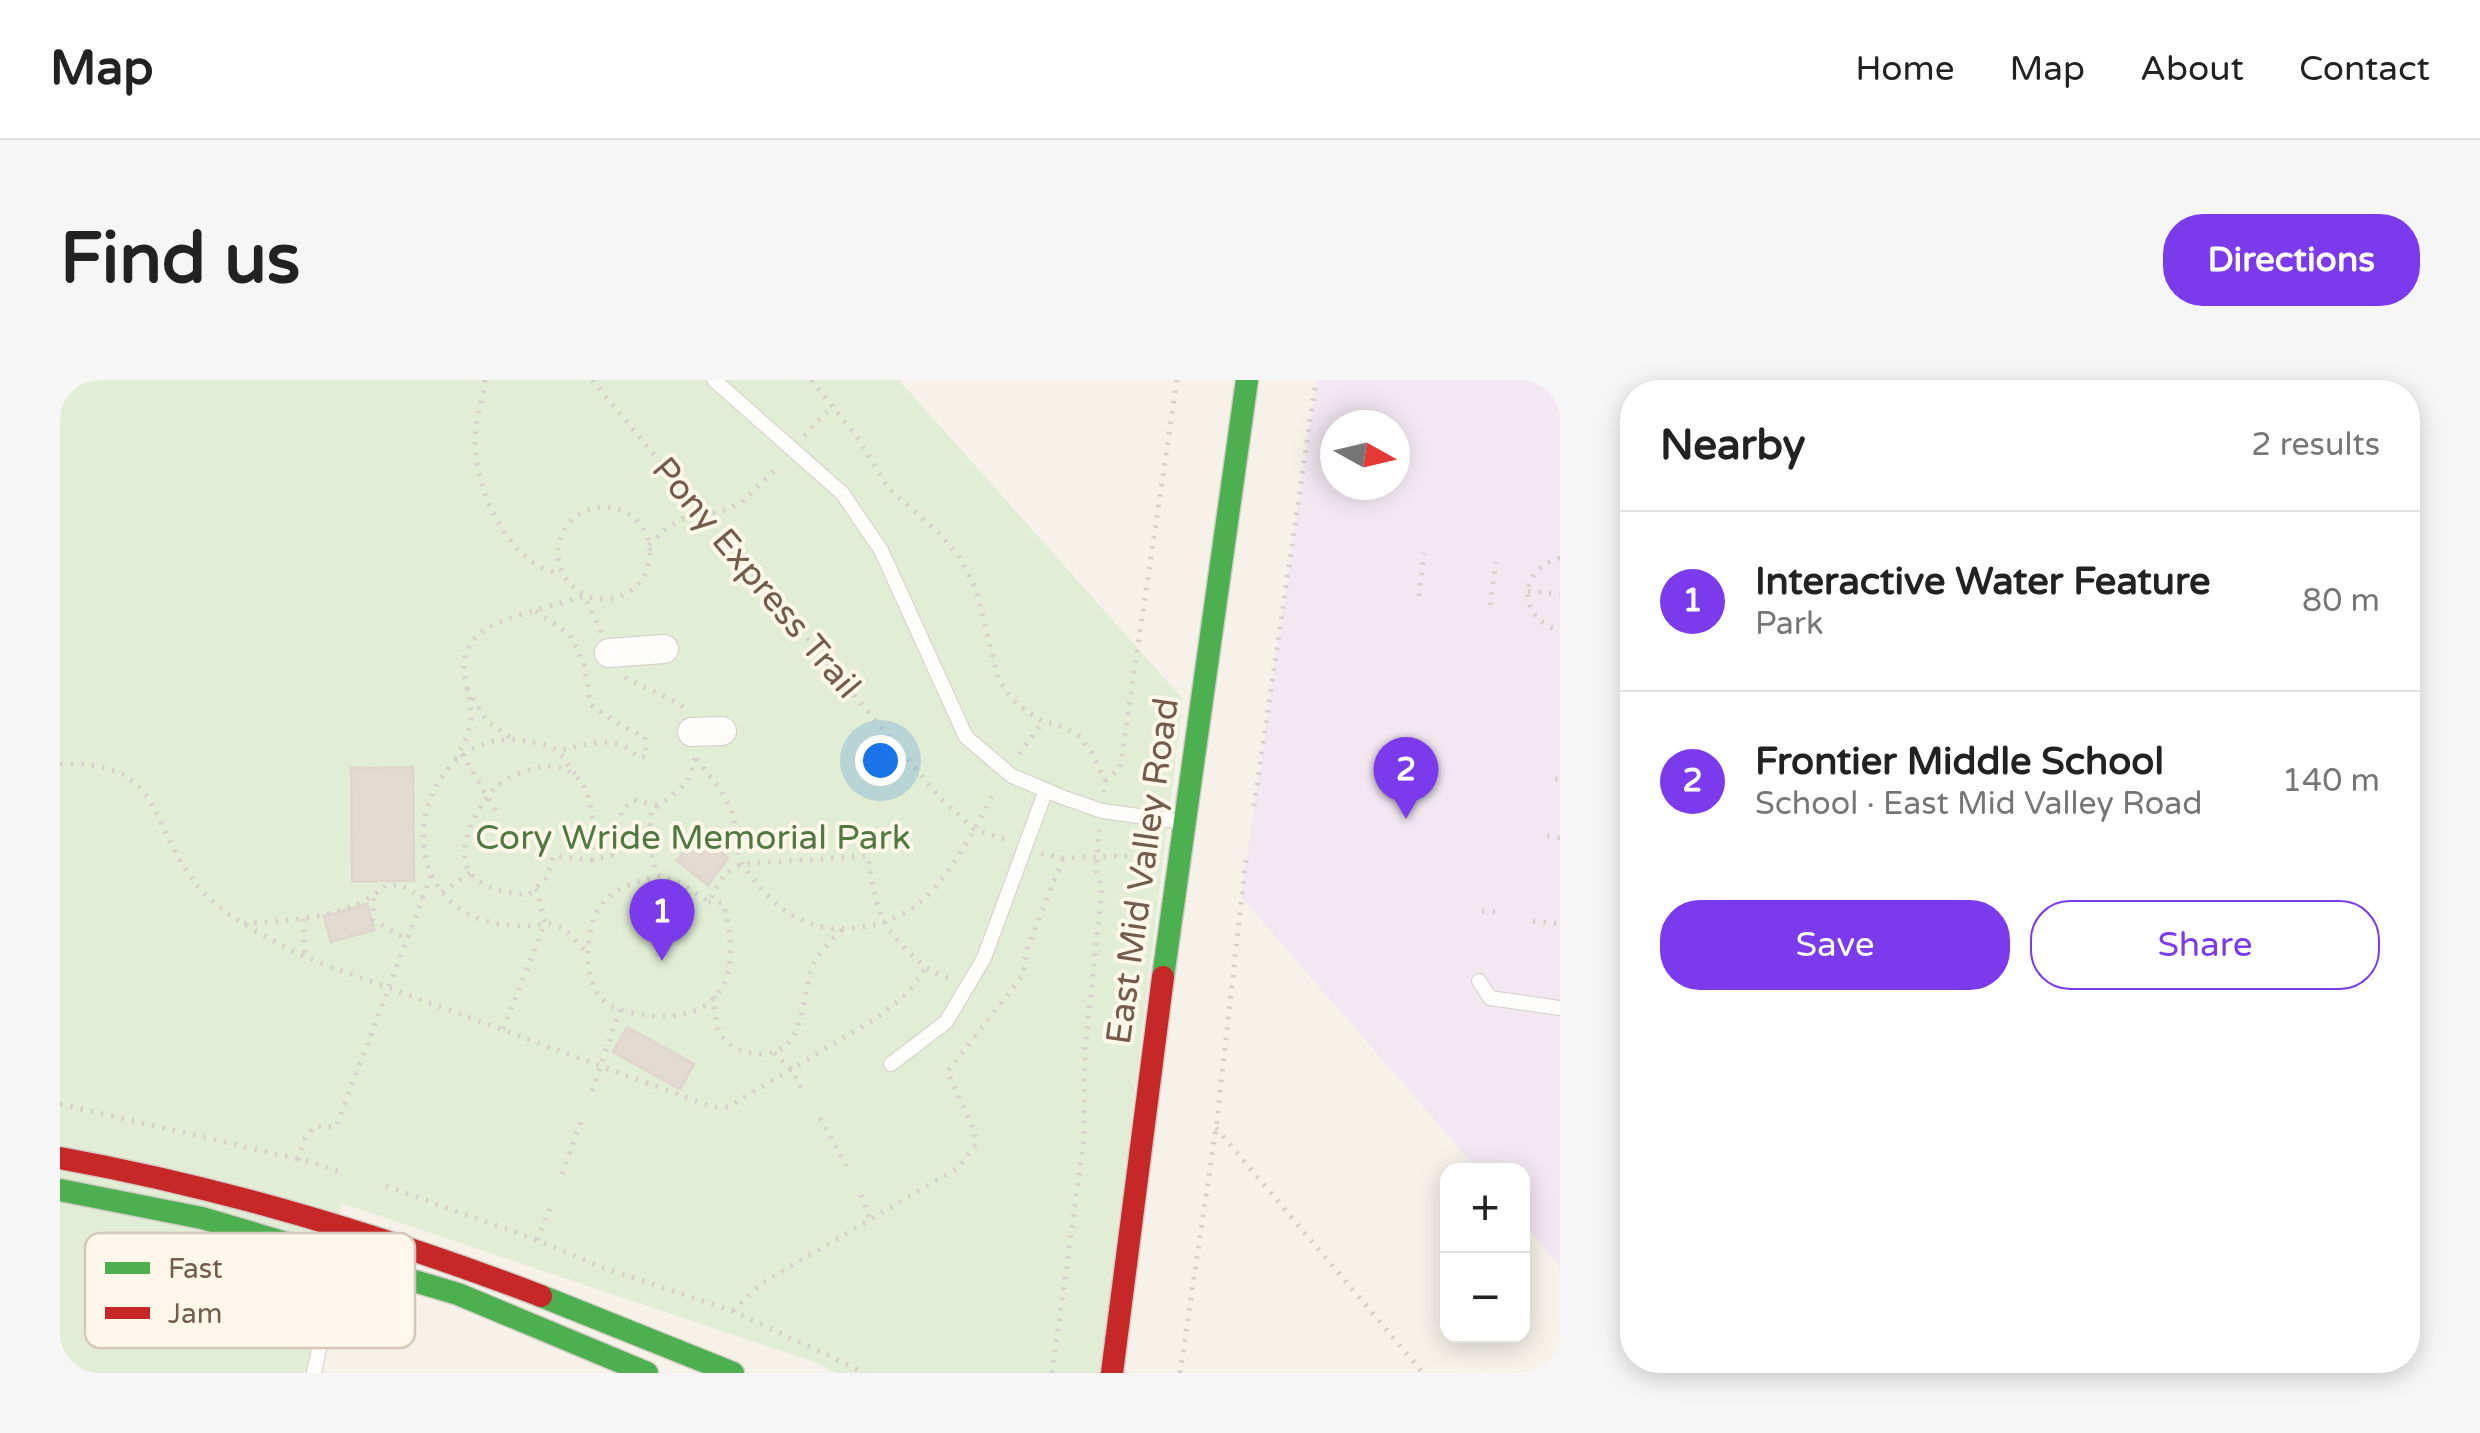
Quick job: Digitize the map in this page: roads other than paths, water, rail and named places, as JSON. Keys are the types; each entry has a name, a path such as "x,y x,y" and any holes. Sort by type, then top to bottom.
{"main road":[{"name":"East Mid Valley Road","path":"1112,1373 1184,822 1248,380"},
{"path":"60,1158 112,1166 318,1217 365,1233"},
{"path":"60,1190 202,1218 254,1233"},
{"path":"415,1250 507,1281 734,1373"},
{"path":"415,1281 458,1294 647,1373"}],"street":[{"path":"609,653 664,649"},
{"path":"692,732 722,731"}],"lane":[{"path":"714,380 842,493 882,550 966,737 1012,776 1046,790 1102,811 1184,822"},
{"path":"891,1064 946,1022 984,958 1046,790"},
{"path":"1479,982 1490,998 1560,1008"},
{"path":"314,1373 319,1348"}],"place":[{"name":"Frontier Middle School","path":"1406,819"},
{"name":"Interactive Water Feature","path":"662,961"}],"park label":[{"name":"Cory Wride Memorial Park","path":"693,838"}]}
